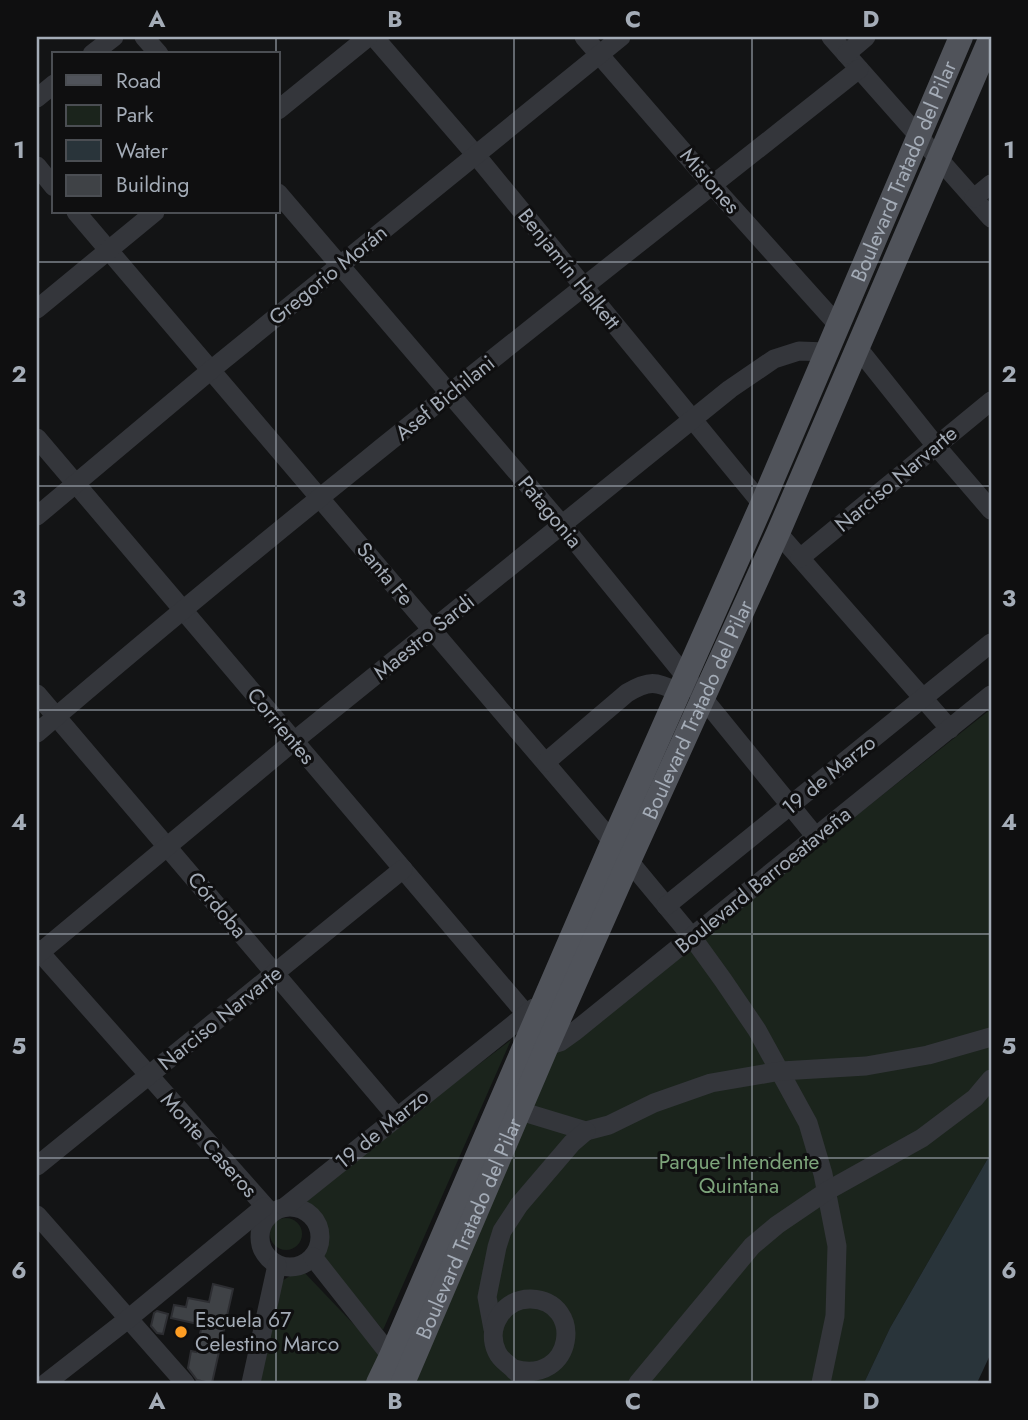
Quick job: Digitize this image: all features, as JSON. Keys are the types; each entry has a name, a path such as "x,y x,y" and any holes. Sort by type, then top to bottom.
{"main road":[{"name":"Boulevard Tratado del Pilar","path":"534,1033 587,929 613,841 762,503 961,37"},
{"name":"Boulevard Tratado del Pilar","path":"403,1383 510,1108 546,998 629,861 778,533 991,37"},
{"name":"Boulevard Tratado del Pilar","path":"378,1383 510,1108"}],"street":[{"path":"95,52 114,37"},
{"path":"144,37 157,52"},
{"path":"280,108 368,37"},
{"name":"Benjamín Halkett","path":"374,37 475,154 762,503"},
{"name":"Misiones","path":"584,37 837,324"},
{"name":"Gregorio Morán","path":"37,516 211,370 621,37"},
{"path":"831,37 991,218"},
{"path":"846,54 866,37"},
{"name":"Asef Bichilani","path":"37,733 182,610 584,286 859,69"},
{"path":"37,98 52,86"},
{"path":"37,166 52,185"},
{"path":"974,198 991,184"},
{"name":"Patagonia","path":"280,195 562,526 682,684 703,698 816,837"},
{"name":"Santa Fe","path":"78,214 613,841 692,937 757,1030 808,1123 824,1174 837,1246 835,1316 821,1383"},
{"path":"37,309 153,214"},
{"path":"857,347 991,510"},
{"name":"Maestro Sardi","path":"38,952 294,741 730,389 774,359 799,351 827,352"},
{"name":"Narciso Narvarte","path":"800,558 991,401"},
{"name":"Corrientes","path":"37,439 403,869 534,1033"},
{"path":"778,533 950,729"},
{"name":"19 de Marzo","path":"666,906 991,643"},
{"path":"546,762 627,693 641,685 682,684"},
{"name":"Córdoba","path":"37,694 397,1117"},
{"name":"Boulevard Barroeataveña","path":"534,1033 560,1042 574,1032 991,695"},
{"name":"Narciso Narvarte","path":"37,1166 403,869"},
{"name":"Monte Caseros","path":"38,952 148,1076 273,1209"},
{"name":"19 de Marzo","path":"46,1383 397,1117 534,1033"},
{"path":"491,1276 498,1293 507,1301 539,1300 550,1304 558,1312 567,1334 561,1356 551,1374 544,1370 524,1372 520,1376 504,1363 497,1353 493,1342 488,1297 491,1276 502,1231 519,1205 572,1143 586,1131 608,1125 654,1103 711,1083 781,1071 866,1066 928,1055 991,1037"},
{"path":"638,1383 752,1246 776,1225 827,1191 922,1138 975,1098 991,1079"},
{"path":"510,1108 586,1131"},
{"path":"300,1208 313,1216 320,1231 320,1242 313,1257 298,1266 288,1268 277,1265 262,1251 260,1231 273,1209 300,1208"},
{"path":"37,1215 185,1383"},
{"path":"313,1257 391,1356 403,1383"},
{"path":"251,1383 277,1265"},
{"path":"493,1329 505,1308 516,1301"}],"green space":[{"name":"Parque Intendente Quintana","path":"991,709 991,1153 890,1328 864,1383 408,1383 554,1051 579,1035"},
{"path":"511,1040 383,1330 320,1255 326,1239 325,1224 317,1212 303,1203 367,1149"},
{"path":"286,1218 297,1223 302,1234 297,1245 286,1250 275,1245 270,1234 275,1223"},
{"path":"301,1269 383,1355 369,1383 257,1383 282,1281"}],"water":[{"path":"991,1153 991,1353 977,1383 864,1383 890,1328"}],"building":[{"path":"213,1284 233,1289 210,1383 197,1380 188,1368 191,1351 196,1352 202,1325 171,1318 174,1305 186,1307 188,1298 209,1302"},
{"path":"157,1311 168,1314 163,1334 157,1333 151,1326"}],"place":[{"name":"Escuela 67 Celestino Marco","path":"181,1332"}]}
